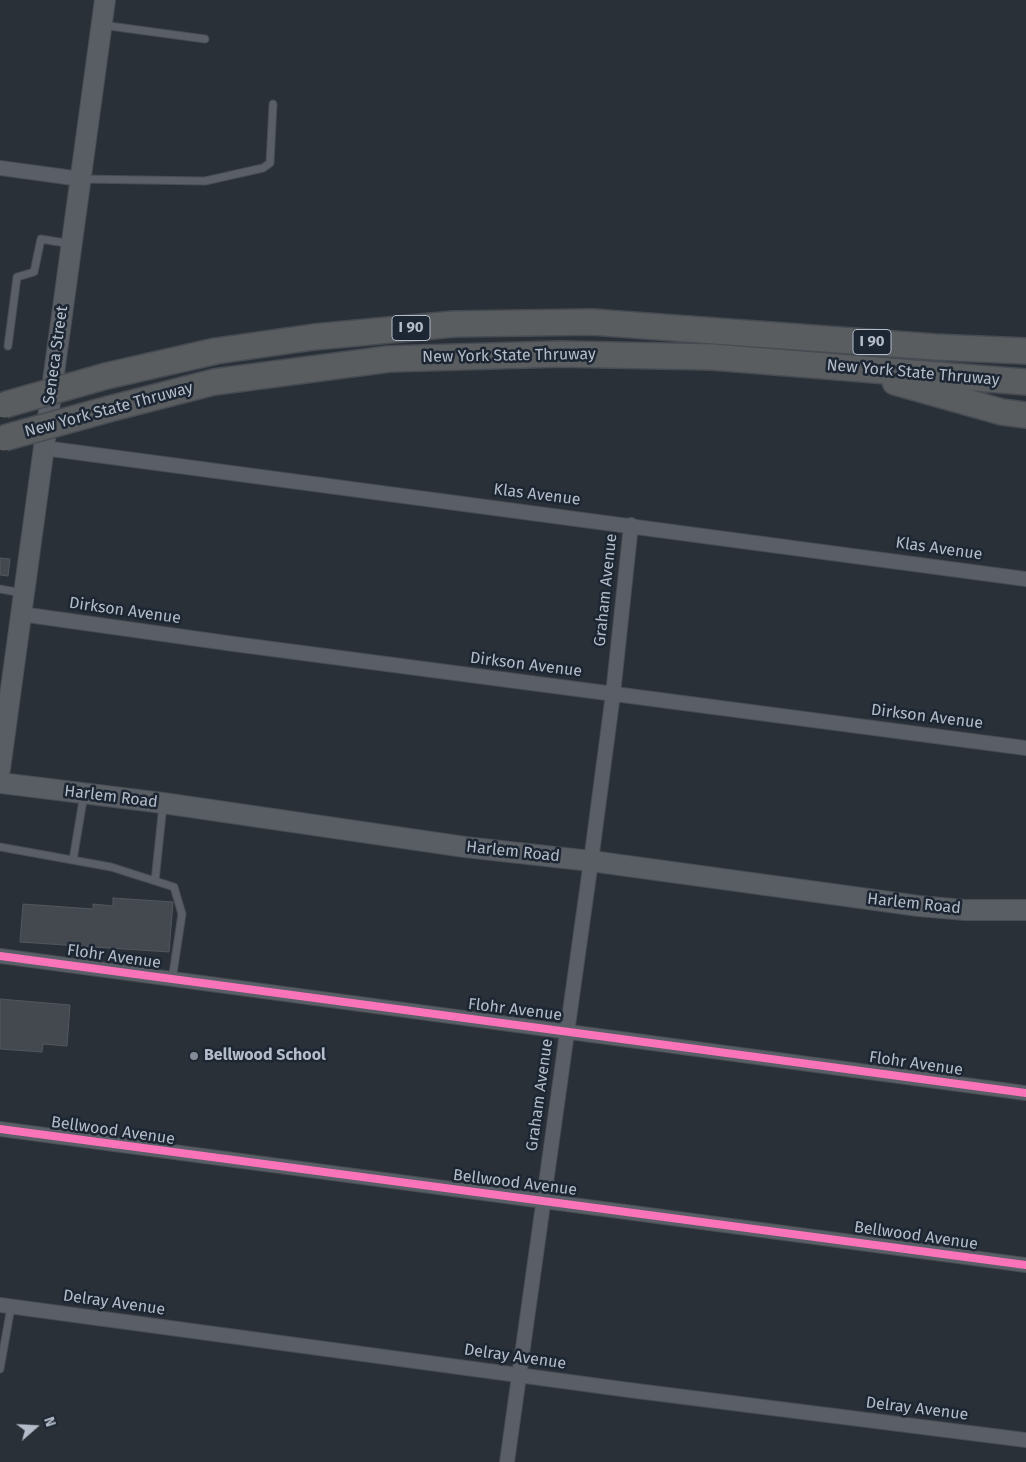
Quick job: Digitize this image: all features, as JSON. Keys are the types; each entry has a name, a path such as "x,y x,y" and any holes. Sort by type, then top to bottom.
{"highway":[{"name":"New York State Thruway","path":"2,405 106,376 216,351 314,337 454,324 592,322 1026,352"},
{"name":"New York State Thruway","path":"2,439 214,382 389,359 570,354 712,357 1026,382"},
{"path":"834,366 1002,412 1026,415"}],"main road":[{"name":"Seneca Street","path":"0,769 105,0"},
{"name":"Harlem Road","path":"0,783 163,803 465,847 591,861 919,906 965,910 1026,910"}],"street":[{"path":"0,168 81,179"},
{"name":"Klas Avenue","path":"44,448 1026,578"},
{"name":"Graham Avenue","path":"507,1462 591,861 631,525"},
{"name":"Dirkson Avenue","path":"21,614 1026,748"},
{"name":"Flohr Avenue","path":"0,956 566,1030 1026,1093"},
{"name":"Bellwood Avenue","path":"0,1129 1026,1265"},
{"name":"Delray Avenue","path":"5,1306 519,1375 1026,1440"}],"lane":[{"path":"102,25 206,40"},
{"path":"81,179 205,182 263,168 270,163 273,104"},
{"path":"8,346 17,277 34,272 41,239 72,244"},
{"path":"0,588 24,593"},
{"path":"73,860 84,794"},
{"path":"155,881 163,803"},
{"path":"0,848 111,867 174,887 182,914 172,980"},
{"path":"0,1369 5,1306"}],"building":[{"path":"0,558 10,559 8,576 0,575"},
{"path":"113,898 173,902 169,952 20,942 23,904 93,909 93,904 113,906"},
{"path":"0,999 70,1005 67,1046 43,1044 42,1052 0,1049"}],"cycle path":[{"path":"0,956 1026,1093"},
{"path":"0,1129 1026,1265"}],"place":[{"name":"Bellwood School","path":"194,1056"}]}
